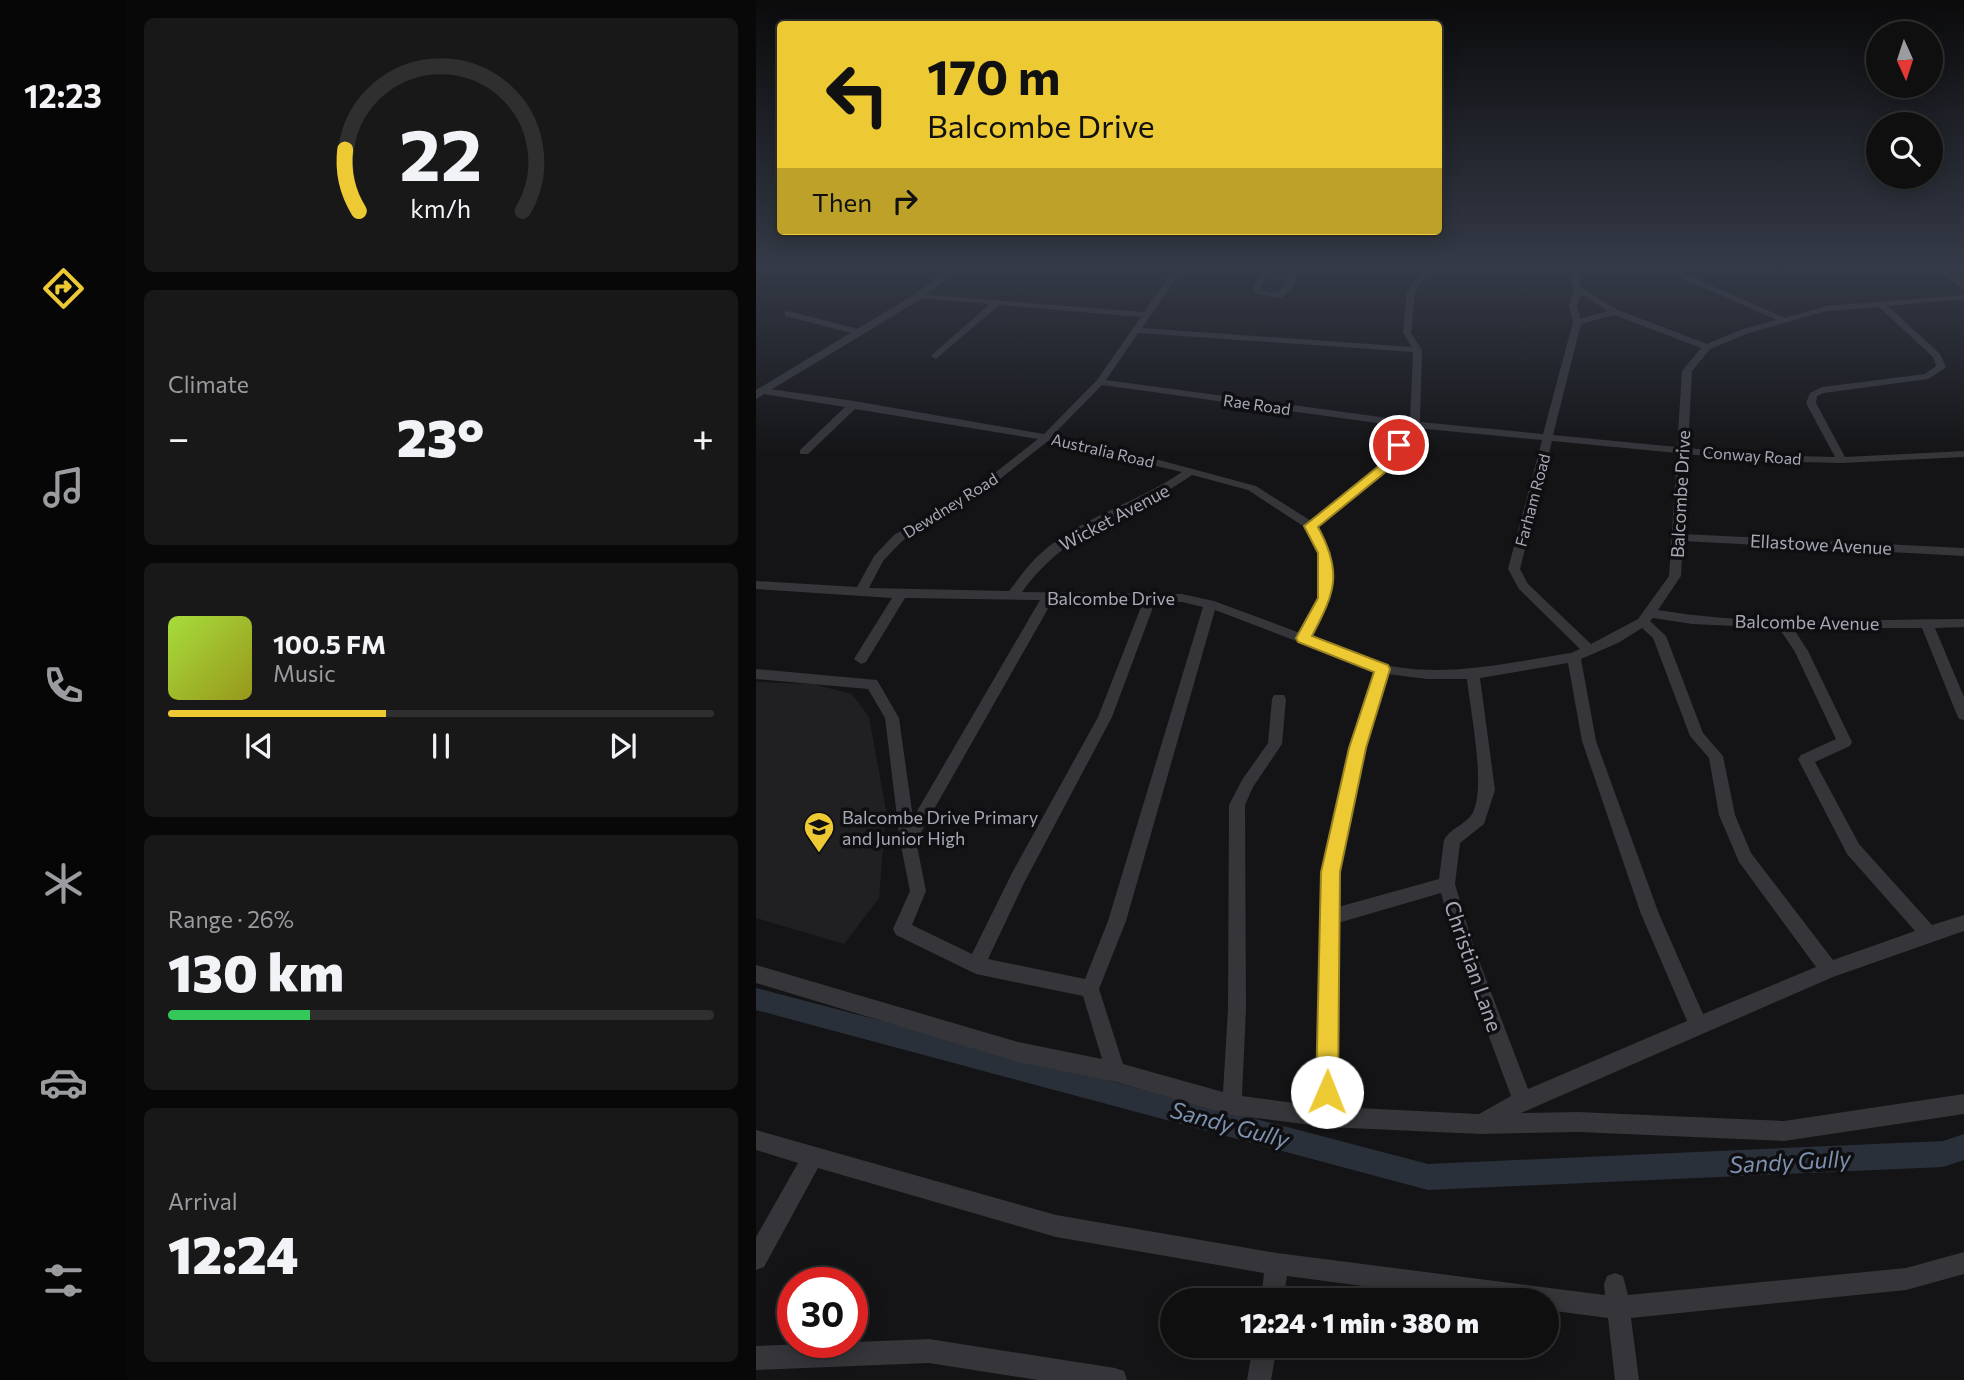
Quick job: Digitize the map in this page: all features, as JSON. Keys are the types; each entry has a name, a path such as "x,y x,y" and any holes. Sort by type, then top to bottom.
{"street":[{"path":"849,329 859,332"},
{"path":"760,393 863,329"},
{"path":"936,356 967,329"},
{"path":"1304,638 1325,598 1325,553 1311,526 1384,468 1415,422 1418,350 1407,329"},
{"name":"Farham Road","path":"1575,329 1514,569 1523,586 1582,654"},
{"path":"1661,329 1707,347 1752,329"},
{"path":"1842,460 1811,403 1814,395 1822,390 1928,376 1941,368 1937,356 1908,329"},
{"path":"1136,330 1418,350"},
{"name":"Dewdney Road","path":"861,591 878,559 898,538 991,481 1046,437 1100,382 1136,330"},
{"name":"Balcombe Drive","path":"757,587 1048,598 1182,598 1210,604 1382,669 1427,674 1472,674 1582,654 1647,618 1675,576 1679,537 1680,450 1687,371 1707,347"},
{"name":"Rae Road","path":"1100,382 1399,423 1415,422"},
{"name":"Australia Road","path":"760,393 854,404 1046,437 1191,471 1252,488 1311,526"},
{"path":"804,452 854,404"},
{"name":"Conway Road","path":"1415,422 1757,458 1842,460 1964,454"},
{"name":"Wicket Avenue","path":"1012,596 1049,552 1082,530 1171,486 1191,471"},
{"name":"Ellastowe Avenue","path":"1679,537 1964,552"},
{"path":"861,659 901,594"},
{"path":"908,841 1048,598"},
{"path":"976,965 1018,878 1105,717 1150,599"},
{"path":"1116,1072 1090,989 1117,921 1210,604"},
{"path":"1647,618 1659,636 1698,736 1716,756 1727,815 1745,857 1829,970"},
{"name":"Balcombe Avenue","path":"1647,618 1783,624 1964,623"},
{"path":"1927,623 1964,715"},
{"path":"1783,624 1801,652 1845,742 1806,759 1853,849 1929,934"},
{"path":"1582,654 1589,741 1650,914 1699,1026"},
{"path":"1327,1117 1330,872 1357,748 1382,669"},
{"path":"756,674 872,684 892,718 908,841 918,891 902,929 976,965 1090,989"},
{"name":"Christian Lane","path":"1472,674 1487,790 1478,819 1452,840 1447,884 1464,945 1523,1101"},
{"path":"1232,1105 1237,1009 1237,805 1247,784 1275,744 1279,699"},
{"path":"1330,917 1447,884"},
{"path":"1481,1124 1523,1101 1829,970 1964,923"},
{"path":"756,974 1018,1052 1116,1072 1232,1105 1327,1117 1481,1124 1578,1122 1784,1131 1964,1104"},
{"path":"756,1140 1056,1226 1277,1264 1616,1296 1906,1279 1964,1263"},
{"path":"756,1259 813,1157"},
{"path":"1274,1288 1277,1264"},
{"path":"1616,1296 1627,1380"},
{"path":"756,1358 929,1351 1115,1380"},
{"path":"1259,1380 1263,1358"}],"shaded area":[{"name":"Balcombe Drive Primary and Junior High","path":"756,682 813,684 852,694 869,717 886,810 879,898 844,944 756,918"}],"waterway":[{"name":"Sandy Gully","path":"756,999 1428,1177 1943,1154 1964,1147"}],"place":[{"name":"Balcombe Drive Primary and Junior High","path":"819,854"}],"route":[{"path":"1327,1092 1330,872 1357,748 1382,669 1304,638 1325,598 1325,553 1311,526 1384,468 1399,445"}]}
